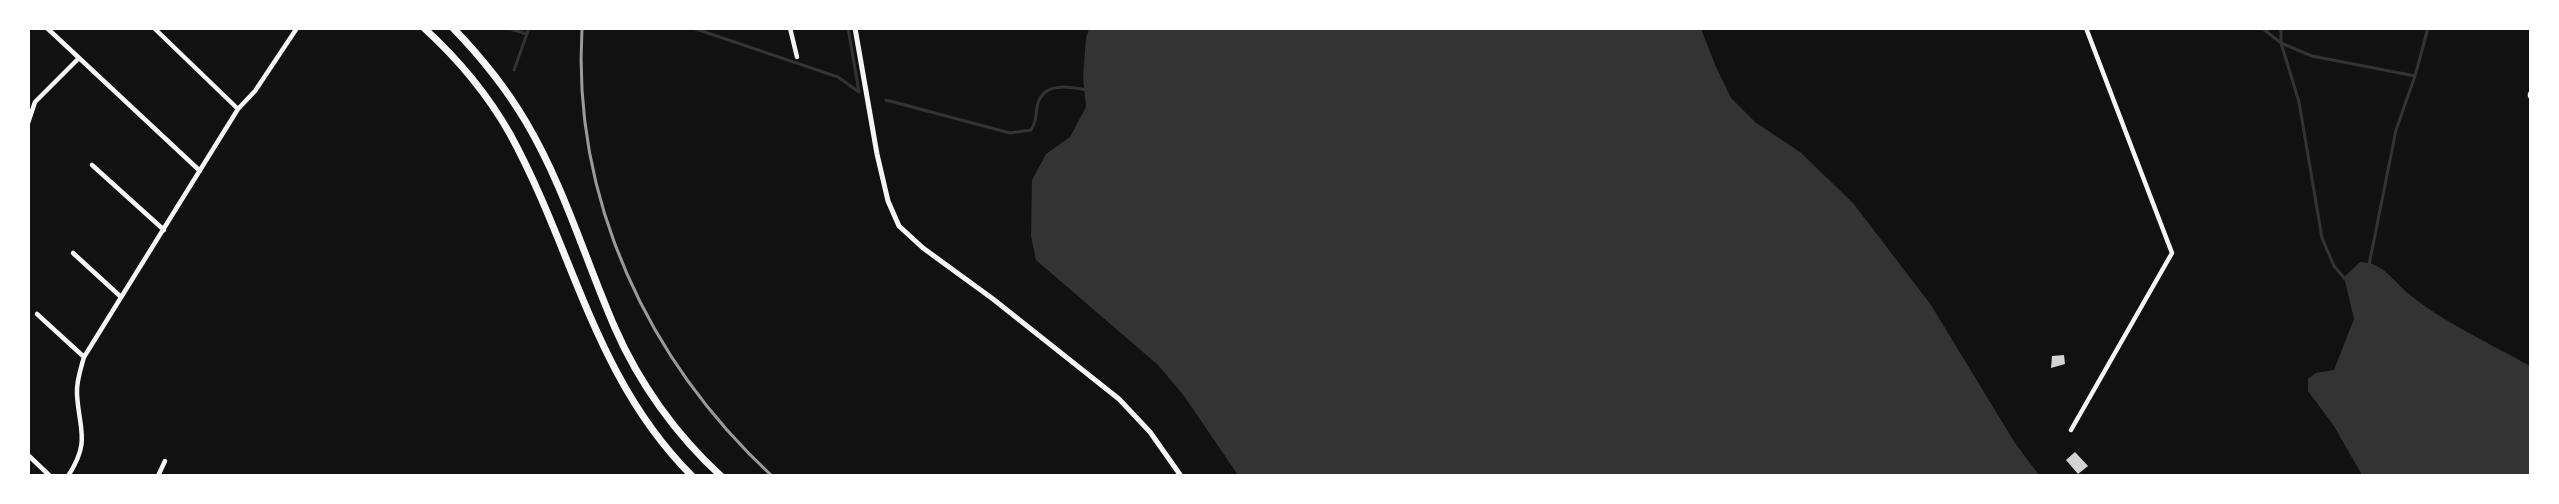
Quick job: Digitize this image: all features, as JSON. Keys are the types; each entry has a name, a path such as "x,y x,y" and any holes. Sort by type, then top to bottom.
{"main road":[{"path":"424,28 473,80 509,133 540,194 588,316 616,374 654,432 692,476"},
{"path":"453,28 488,67 527,123 557,184 616,329 640,375 674,424 721,476"}],"street":[{"path":"48,28 200,171"},
{"path":"154,28 238,109"},
{"path":"68,476 78,461 82,444 83,424 76,393 84,357 238,109 255,90 297,28"},
{"path":"790,28 797,57"},
{"path":"2071,430 2172,253 2086,28"},
{"path":"856,29 877,154 888,201 899,226 923,248 993,299 1119,399 1150,432 1181,476"},
{"path":"28,123 35,102 79,58"},
{"path":"92,165 164,230"},
{"path":"73,253 121,297"},
{"path":"37,314 84,357"},
{"path":"28,455 50,476"},
{"path":"158,476 165,462"}],"shaded area":[{"path":"1089,29 1701,29 1731,98 1755,122 1800,152 1853,203 1931,305 2015,443 2039,475 1238,475 1184,396 1158,365 1036,260 1031,236 1032,180 1046,154 1070,137 1086,107 1083,77 1086,38"},
{"path":"2360,262 2375,265 2436,314 2530,366 2530,475 2362,475 2334,426 2308,391 2308,379 2316,373 2334,370 2354,319 2344,277"}],"building":[{"path":"2064,355 2065,364 2051,368 2052,356"},
{"path":"2075,452 2088,466 2078,474 2066,460"}],"waterway":[{"path":"507,28 527,34"},
{"path":"514,70 529,28"},
{"path":"693,28 838,77 859,92"},
{"path":"848,28 859,92"},
{"path":"2262,28 2281,43 2312,56 2415,76"},
{"path":"2281,28 2281,43 2299,102 2322,238 2334,266 2345,279"},
{"path":"2369,265 2396,130 2415,76 2428,28"},
{"path":"886,100 1010,133 1031,130 1035,122 1037,107 1044,93 1063,87 1086,90"}],"railway":[{"path":"582,28 582,92 590,154 605,215 627,273 655,329 689,382 728,431 772,476"}]}
